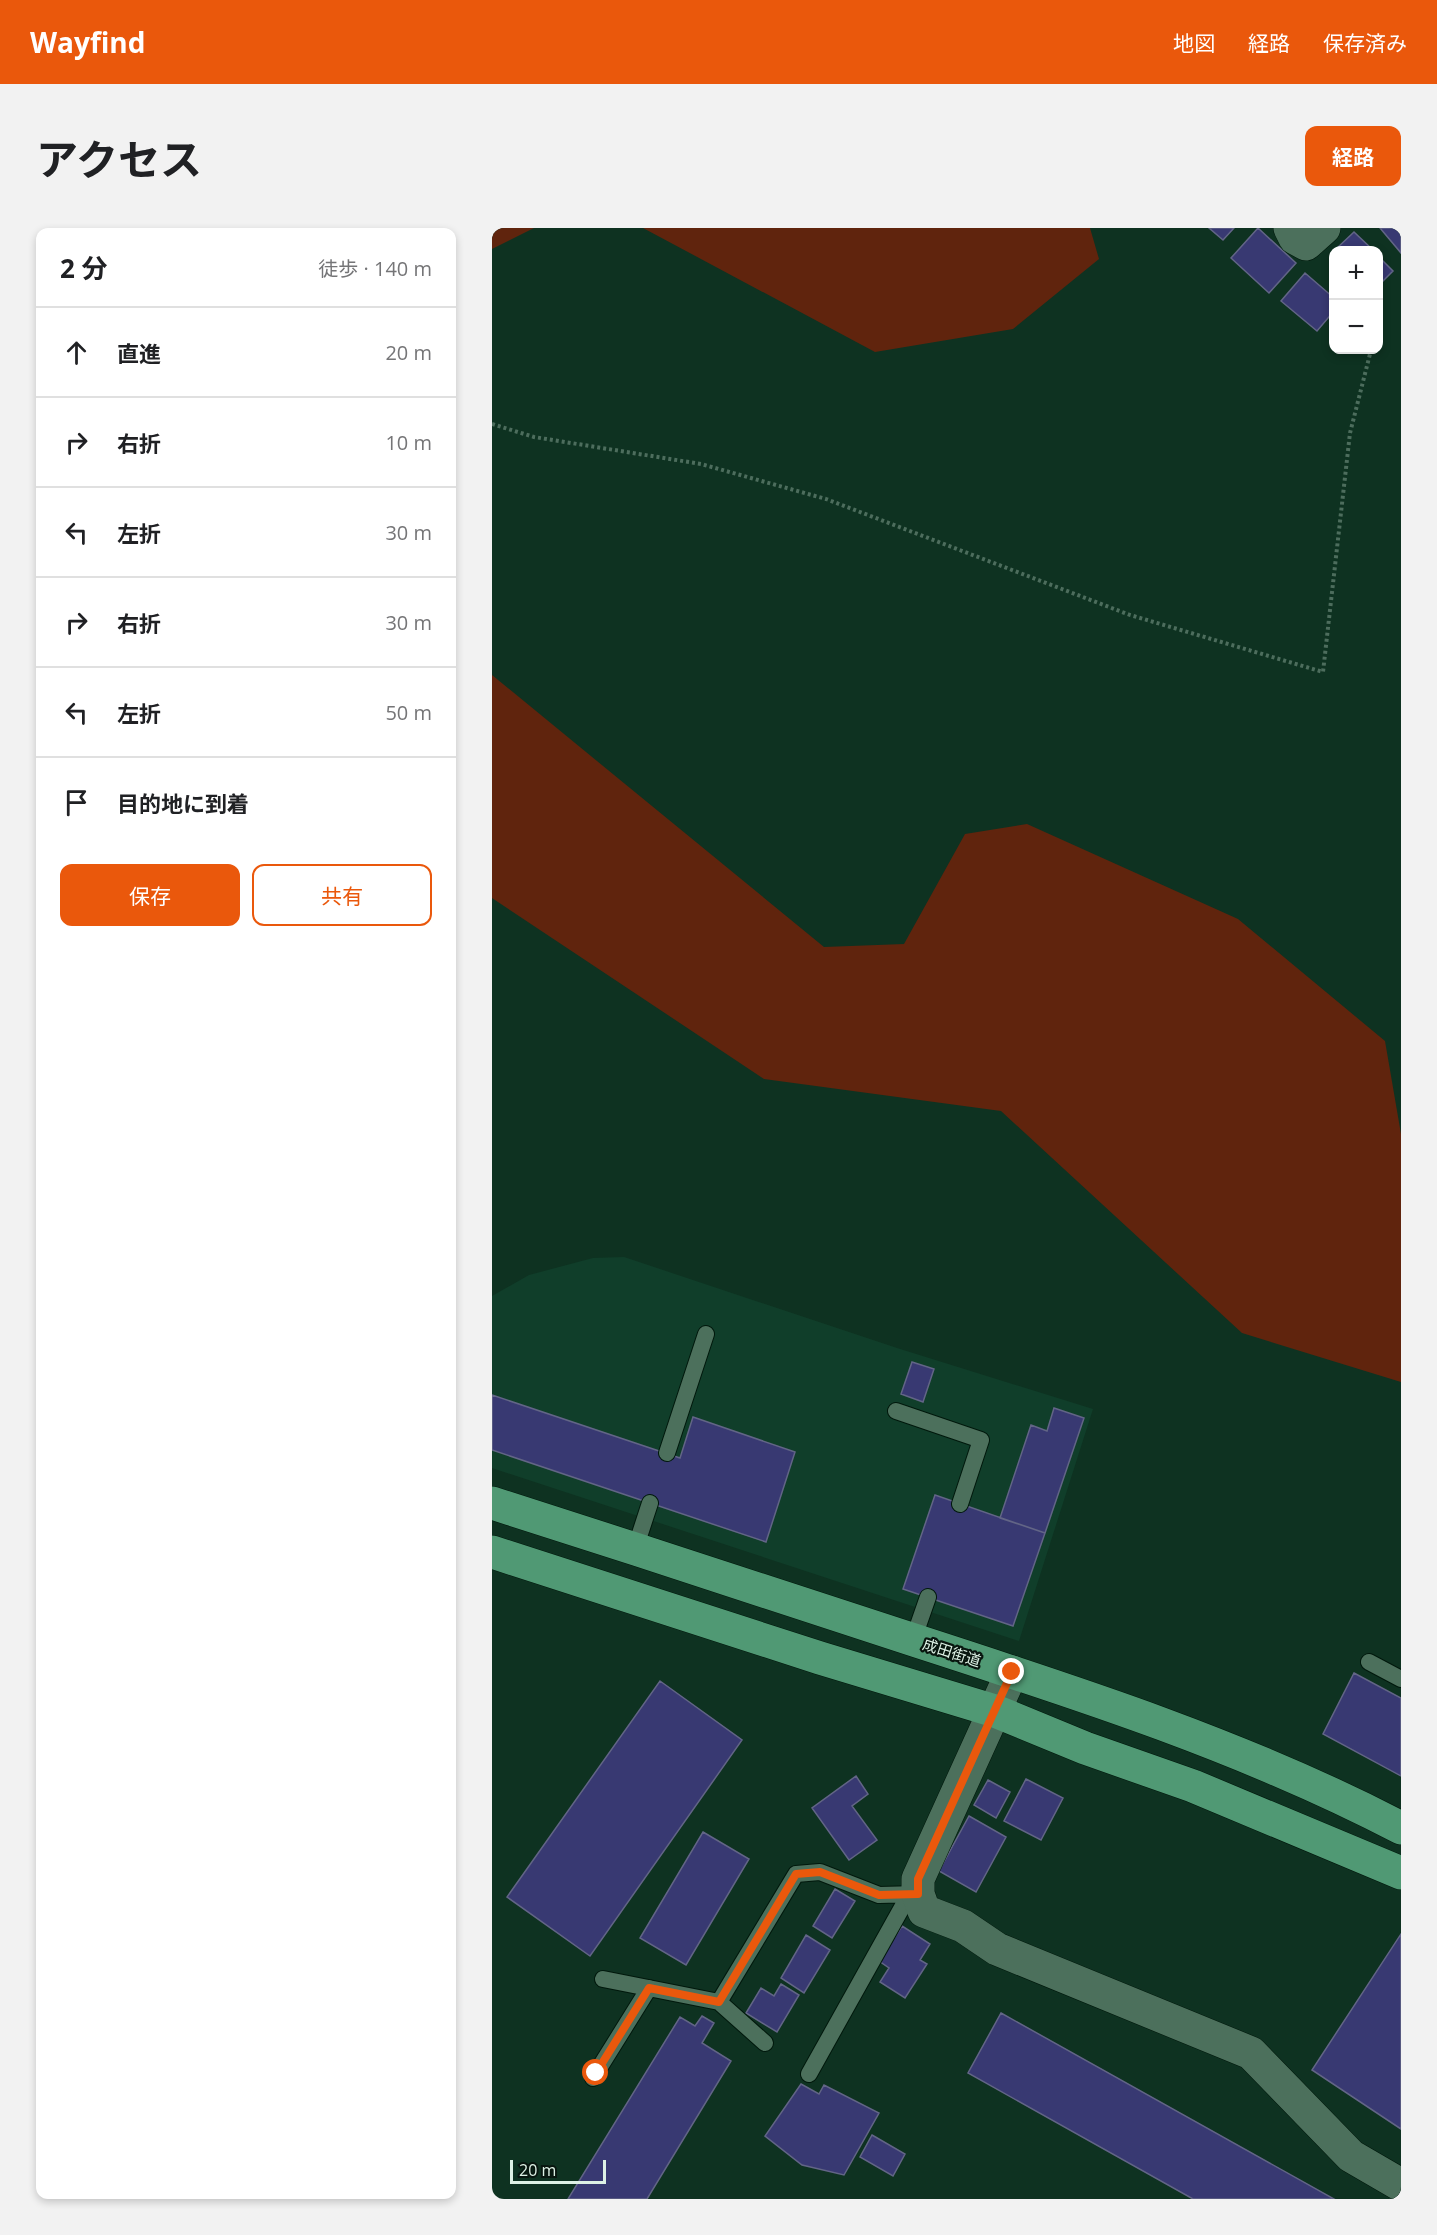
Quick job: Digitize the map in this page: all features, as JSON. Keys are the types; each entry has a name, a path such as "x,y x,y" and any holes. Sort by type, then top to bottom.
{"highway":[{"name":"成田街道","path":"492,1503 1012,1672 1264,1762 1401,1828"},
{"path":"492,1552 820,1658 995,1711 1085,1748 1193,1786 1401,1873"}],"street":[{"path":"1290,228 1294,238 1306,244 1324,228"},
{"path":"1012,1672 918,1879 914,1894 924,1911 963,1926 997,1949 1251,2053 1352,2156 1401,2185"}],"lane":[{"path":"667,1454 706,1334"},
{"path":"896,1411 981,1440 960,1504"},
{"path":"635,1549 650,1503"},
{"path":"913,1640 928,1597"},
{"path":"1369,1662 1401,1679"},
{"path":"719,2002 796,1874 820,1872 879,1895 914,1894"},
{"path":"809,2074 914,1894"},
{"path":"603,1980 719,2002 765,2043"},
{"path":"593,2079 649,1988"}],"path":[{"path":"492,424 534,437 701,464 826,499 1130,615 1323,672 1350,433 1370,354"}],"shaded area":[{"path":"492,228 534,228 492,249"},
{"path":"643,228 1090,228 1099,259 1013,329 875,352"},
{"path":"492,675 824,947 904,944 965,834 1027,824 1238,919 1385,1041 1401,1134 1401,1382 1242,1333 1001,1111 764,1079 492,898"},
{"path":"624,1257 897,1348 1093,1409 1019,1641 492,1468 492,1296 529,1275 593,1258"}],"building":[{"path":"1209,228 1234,228 1223,240"},
{"path":"1258,228 1296,263 1269,293 1231,258"},
{"path":"1380,228 1401,228 1401,253"},
{"path":"1354,232 1369,246 1339,246"},
{"path":"1383,261 1393,271 1383,281"},
{"path":"1305,273 1329,294 1329,317 1317,331 1281,301"},
{"path":"912,1362 934,1369 923,1402 901,1394"},
{"path":"492,1395 680,1458 693,1417 795,1452 766,1542 492,1450"},
{"path":"1054,1408 1084,1418 1045,1533 1000,1518 1031,1425 1047,1431"},
{"path":"935,1495 1045,1533 1013,1626 903,1589"},
{"path":"1354,1673 1401,1698 1401,1776 1323,1734"},
{"path":"660,1681 742,1740 590,1956 507,1897"},
{"path":"856,1776 868,1794 852,1806 877,1840 849,1860 812,1808"},
{"path":"1026,1779 1063,1798 1041,1840 1004,1821"},
{"path":"988,1780 1010,1792 996,1818 974,1805"},
{"path":"969,1816 1006,1837 976,1892 939,1871"},
{"path":"703,1832 749,1859 686,1965 640,1938"},
{"path":"835,1889 855,1901 832,1938 813,1926"},
{"path":"902,1926 930,1944 920,1960 927,1964 905,1998 880,1982 889,1968 879,1961"},
{"path":"1401,1934 1401,2129 1312,2070"},
{"path":"806,1935 830,1950 804,1993 781,1978"},
{"path":"781,1984 799,1995 777,2032 746,2013 761,1988 774,1996"},
{"path":"1001,2013 1334,2199 1193,2199 968,2073"},
{"path":"702,2016 714,2023 702,2043 731,2061 647,2199 568,2199 680,2017 695,2026"},
{"path":"801,2084 819,2094 824,2085 879,2113 844,2175 802,2165 765,2136"},
{"path":"872,2135 905,2154 893,2176 860,2157"}],"route":[{"path":"596,2073 649,1988 719,2002 796,1874 820,1872 879,1895 918,1894 918,1879 1012,1672"}]}
